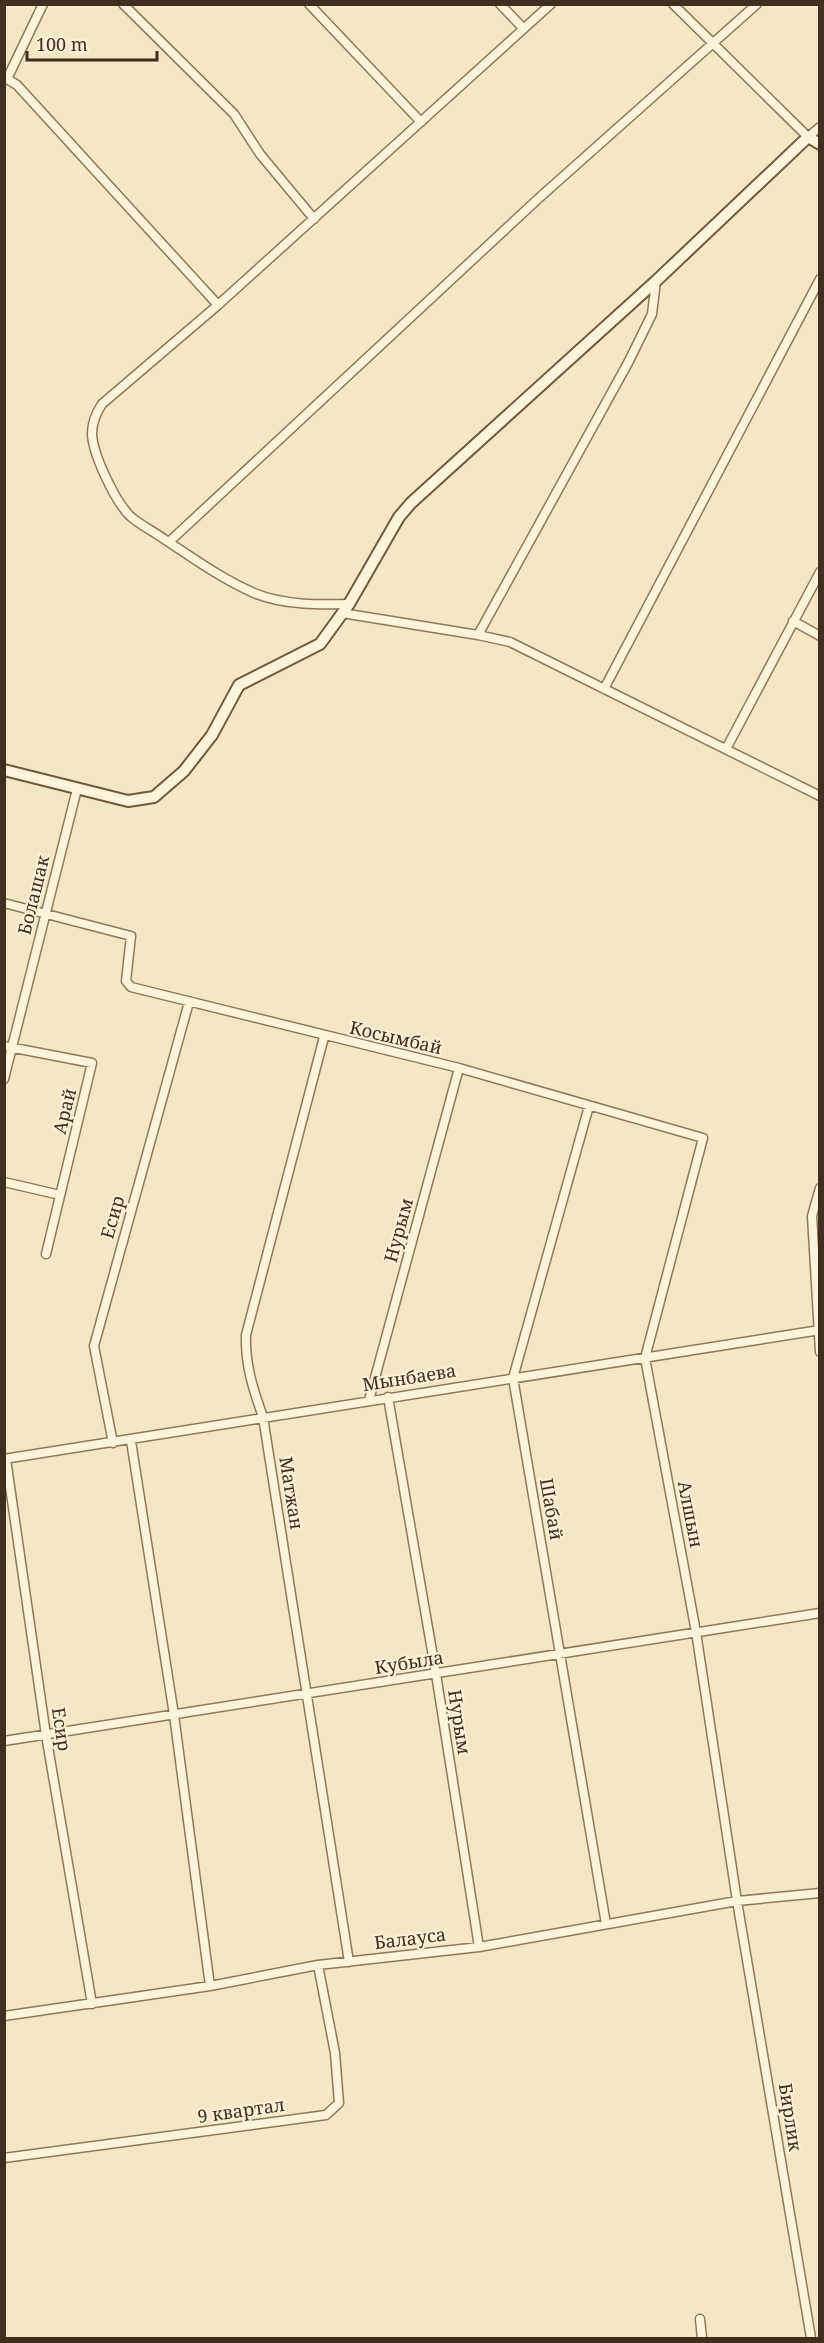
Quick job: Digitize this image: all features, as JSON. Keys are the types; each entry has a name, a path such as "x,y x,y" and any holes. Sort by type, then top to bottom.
{"street":[{"path":"43,4 6,78 17,85 218,305"},
{"path":"123,4 234,114 260,154 314,219"},
{"path":"309,4 421,122"},
{"path":"500,4 524,28"},
{"path":"551,4 218,305 102,404 95,416 92,433 94,446 121,505 131,517 254,593 271,598 346,608 510,642 819,795"},
{"path":"673,4 808,137 819,144"},
{"path":"169,542 539,198 757,4"},
{"path":"4,770 128,801 154,796 184,771 212,735 239,686 312,650 346,608 399,517 411,503 656,281 819,127"},
{"path":"604,689 819,279"},
{"path":"478,635 629,361 652,314 656,281"},
{"path":"726,749 819,572"},
{"path":"793,621 819,636"},
{"name":"Болашак","path":"4,1079 8,1046 46,913 77,789"},
{"path":"4,903 46,913"},
{"name":"Косымбай","path":"46,913 131,936 127,985 324,1037 459,1068 703,1138"},
{"name":"Есир","path":"113,1443 94,1346 189,1002"},
{"name":"Матжан","path":"324,1037 246,1335 245,1356 248,1375 263,1417 349,1962"},
{"name":"Арай","path":"8,1046 92,1064 46,1254"},
{"name":"Нурым","path":"369,1400 459,1068"},
{"name":"Шабай","path":"589,1106 513,1378 606,1924"},
{"name":"Алшын","path":"703,1138 645,1358 696,1632 736,1901"},
{"path":"4,1182 60,1195"},
{"path":"819,1188 812,1216 819,1352"},
{"name":"Мынбаева","path":"5,1459 131,1441 263,1417 818,1330"},
{"name":"Нурым","path":"388,1397 436,1674 479,1947"},
{"path":"131,1441 174,1715 210,1986"},
{"name":"Есир","path":"5,1459 46,1735 92,2004"},
{"name":"Кубыла","path":"4,1741 819,1613"},
{"name":"Балауса","path":"4,2016 210,1986 318,1965 479,1947 736,1901 819,1893"},
{"name":"Бирлик","path":"736,1901 811,2338"},
{"name":"9 квартал","path":"4,2158 326,2115 339,2103 339,2081 318,1965"},
{"path":"700,2319 702,2338"}]}
